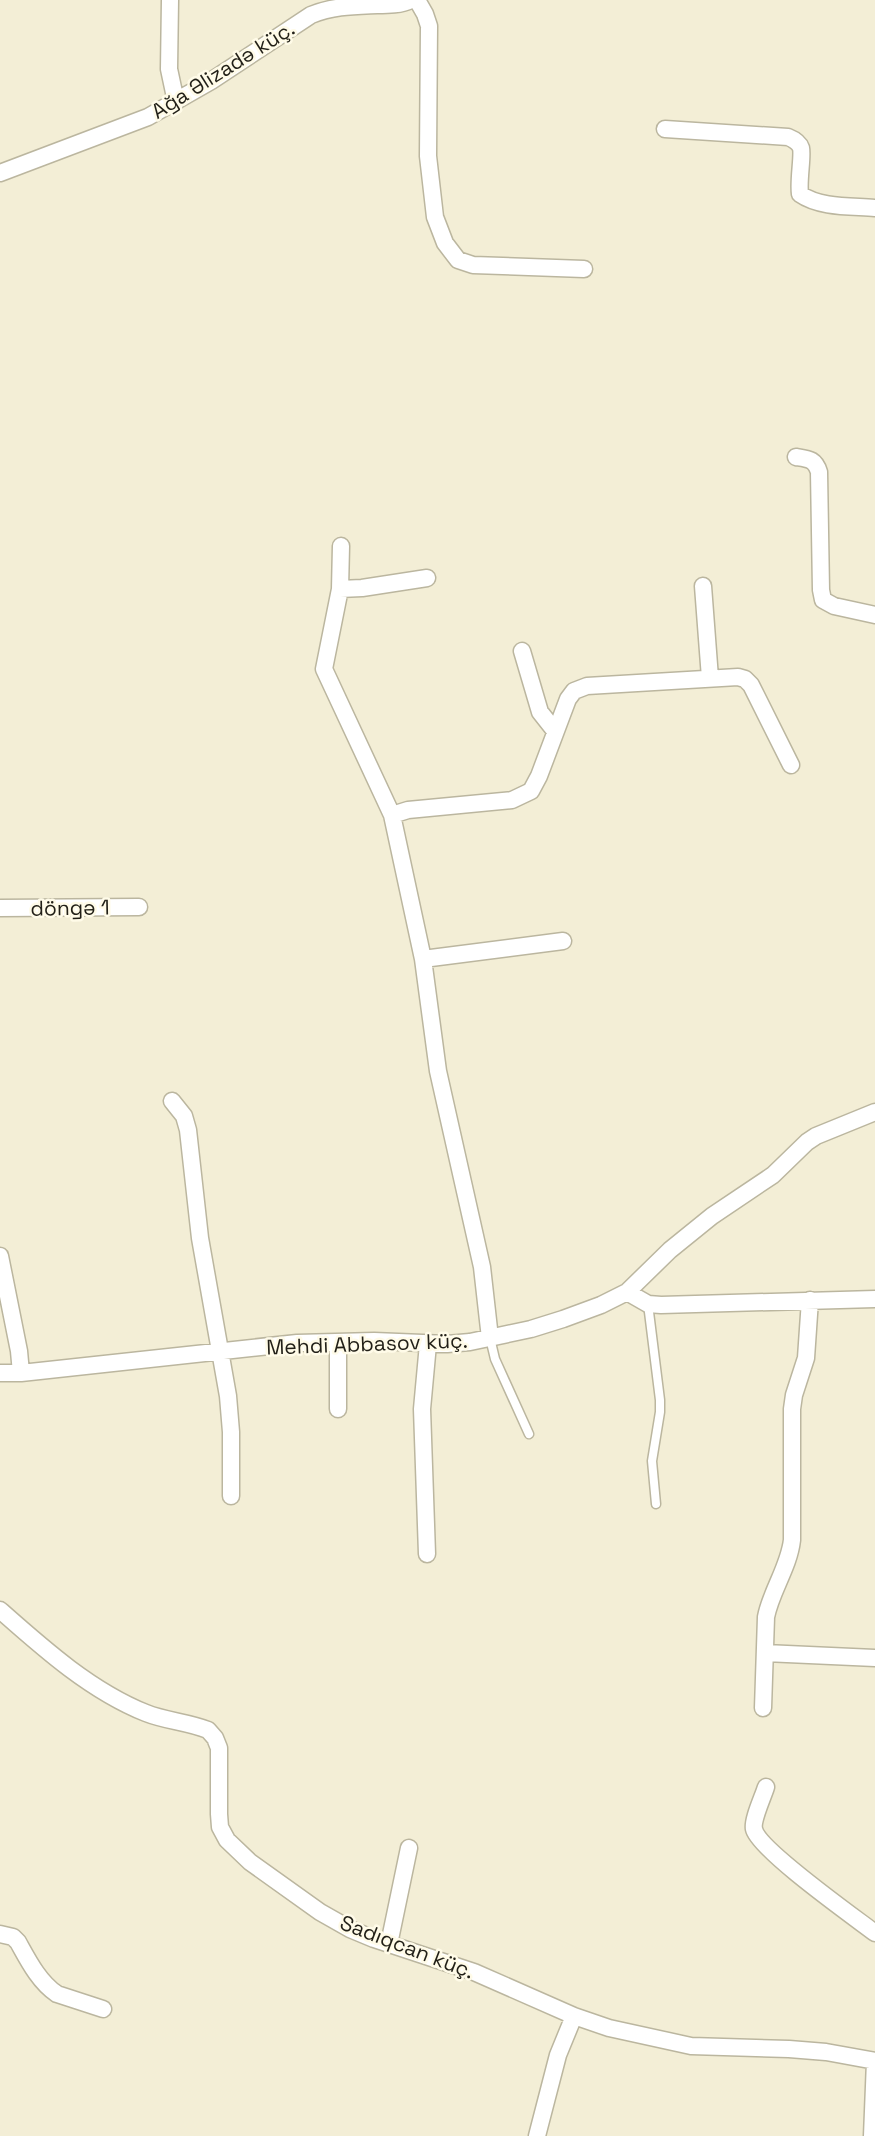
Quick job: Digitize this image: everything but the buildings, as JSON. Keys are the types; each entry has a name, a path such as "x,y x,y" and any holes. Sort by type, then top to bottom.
{"street":[{"path":"170,0 169,69 176,102"},
{"name":"Ağa Əlizadə küç.","path":"0,173 134,123 176,102 324,5 389,5 411,0"},
{"path":"417,0 429,26 428,156 435,218 445,243 458,260 473,265 583,269"},
{"path":"665,129 788,137 796,141 801,148 798,181 800,194 808,200 820,203 875,208"},
{"path":"796,457 812,459 820,472 823,600 834,606 875,615"},
{"path":"341,546 340,589 324,668 392,815 423,959 438,1071 482,1267 490,1338"},
{"path":"340,589 427,578"},
{"path":"703,586 710,678"},
{"path":"522,651 540,712 555,731"},
{"path":"392,815 408,810 512,800 531,791 568,699 574,691 587,686 710,678 746,679 791,765"},
{"name":"döngə 1","path":"0,908 139,907"},
{"path":"423,959 563,941"},
{"path":"172,1101 184,1116 188,1130 200,1238 228,1396 231,1496"},
{"name":"Mehdi Abbasov küç.","path":"0,1373 219,1350 338,1342 458,1343 490,1338 563,1319 601,1305 626,1292 670,1250 712,1216 774,1175 807,1142 828,1130 875,1112"},
{"path":"0,1256 19,1351 20,1373"},
{"path":"626,1292 648,1304 875,1299"},
{"path":"763,1708 765,1618 768,1603 791,1551 792,1409 806,1358 810,1300"},
{"path":"338,1342 338,1409"},
{"path":"427,1554 422,1409 428,1344"},
{"name":"Sadıqcan küç.","path":"0,1610 44,1648 99,1689 148,1714 208,1730 219,1748 220,1827 227,1840 250,1862 320,1912 350,1928 474,1972 574,2016 609,2028 691,2046 826,2052 875,2061"},
{"path":"765,1653 875,1658"},
{"path":"766,1787 754,1823 754,1831 766,1846 800,1876 875,1933"},
{"path":"389,1944 409,1848"},
{"path":"0,1934 13,1937 18,1942 51,1990 103,2009"},
{"path":"537,2136 558,2055 574,2016"},
{"path":"872,2136 875,2061"}],"lane":[{"path":"648,1304 660,1400 652,1461 656,1504"},
{"path":"490,1338 495,1359 529,1434"}]}
